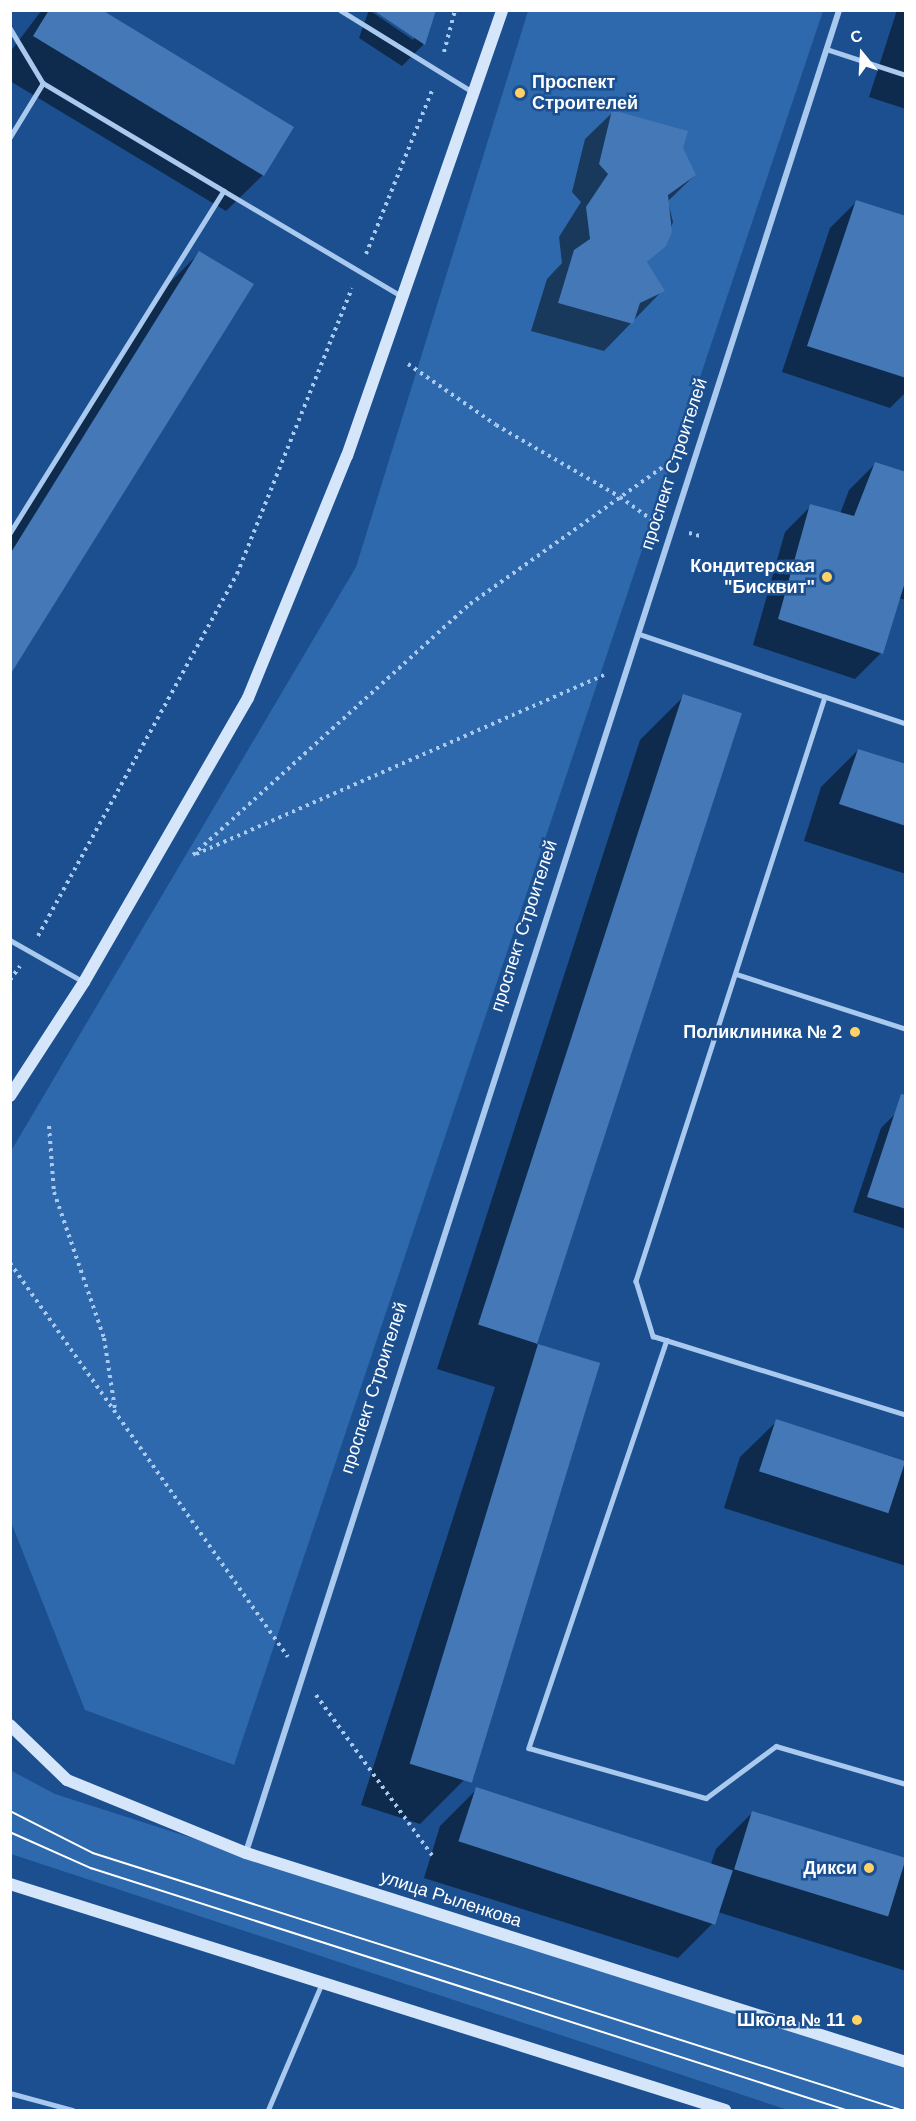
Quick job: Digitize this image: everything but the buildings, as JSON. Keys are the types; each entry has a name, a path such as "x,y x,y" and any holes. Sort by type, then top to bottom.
{"street":[{"path":"10,1096 84,982 248,698 347,456 475,94 502,10"},
{"name":"проспект Строителей","path":"246,1853 300,1674 639,634 671,528 839,10"},
{"name":"улица Рыленкова","path":"10,1725 68,1780 246,1853 906,2062"},
{"path":"10,1884 725,2110"}],"lane":[{"path":"340,10 475,94"},
{"path":"10,28 43,83 404,297"},
{"path":"826,49 906,75"},
{"path":"10,137 43,83"},
{"path":"10,533 224,191"},
{"path":"639,634 906,724"},
{"path":"825,697 636,1281 653,1336 906,1414"},
{"path":"10,940 84,982"},
{"path":"736,974 906,1029"},
{"path":"668,1340 529,1748 706,1798 776,1746 906,1784"},
{"path":"268,2110 322,1983"},
{"path":"10,2093 73,2110"}],"path":[{"path":"10,980 29,951 237,574 439,72 455,10"},
{"path":"408,364 496,425 620,497 652,521 700,536"},
{"path":"626,670 602,676 193,855 470,604 620,497 698,445"},
{"path":"50,1126 54,1192 104,1338 115,1410"},
{"path":"10,1263 300,1674 432,1855"}],"shaded area":[{"path":"528,11 823,11 234,1765 85,1710 11,1522 11,1151 356,567"},
{"path":"10,1770 55,1794 905,2067 905,2110 788,2110 11,1854"}],"tram line":[{"path":"10,1811 93,1853 901,2110"},
{"path":"10,1832 91,1868 846,2110"}],"place":[{"name":"Проспект Строителей","path":"520,93"},
{"name":"Кондитерская \"Бисквит\"","path":"827,577"},
{"name":"Поликлиника № 2","path":"855,1032"},
{"name":"Дикси","path":"869,1868"},
{"name":"Школа № 11","path":"857,2020"}]}
